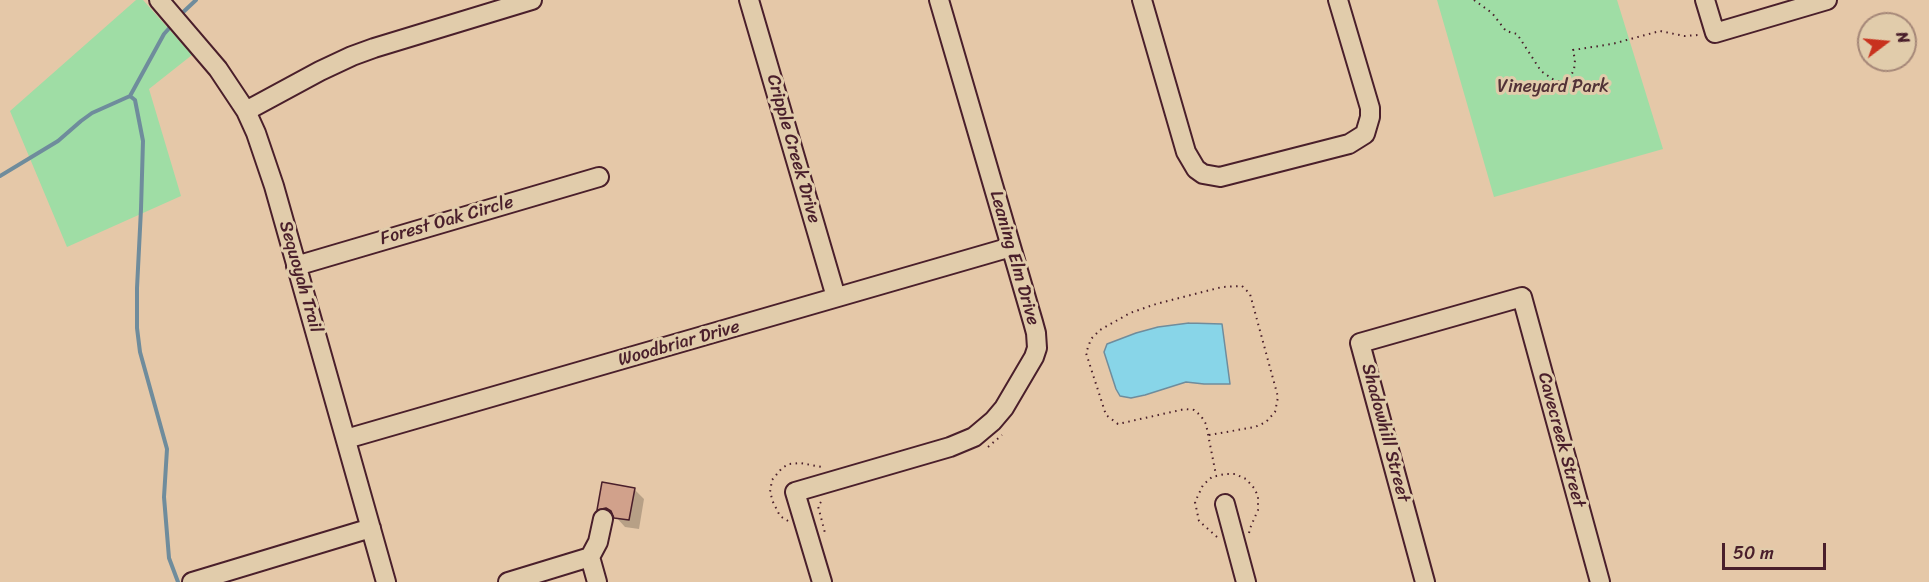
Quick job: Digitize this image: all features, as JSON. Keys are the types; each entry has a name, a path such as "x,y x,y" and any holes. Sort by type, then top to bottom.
{"street":[{"name":"Sequoyah Trail","path":"159,0 218,69 246,111 262,148 386,582"},
{"path":"246,111 359,53 532,0"},
{"name":"Cripple Creek Drive","path":"749,0 836,297"},
{"name":"Leaning Elm Drive","path":"822,582 795,492 939,450 974,436 1004,408 1037,348 1036,333 939,0"},
{"path":"1142,0 1184,146 1196,169 1211,177 1227,176 1349,144 1365,134 1370,108 1338,0"},
{"path":"1705,0 1715,33 1827,0"},
{"name":"Forest Oak Circle","path":"296,266 599,177"},
{"name":"Woodbriar Drive","path":"346,439 1011,247"},
{"name":"Shadowhill Street","path":"1425,582 1360,343 1522,297"},
{"name":"Cavecreek Street","path":"1522,297 1600,582"},
{"path":"1225,504 1246,582"},
{"path":"597,582 590,558 598,542 603,519"},
{"path":"192,582 371,528"},
{"path":"508,582 590,558"}],"path":[{"path":"1474,0 1492,13 1506,31 1517,34 1541,71 1554,80 1563,82 1574,70 1575,60 1572,50 1612,44 1660,31 1684,36 1715,33"},
{"path":"1209,435 1255,427 1266,422 1275,412 1278,397 1275,385 1250,294 1242,286 1222,287 1139,310 1100,330 1091,339 1086,353 1106,415 1118,424 1185,408 1194,410 1201,416 1209,435 1216,475"},
{"path":"981,452 995,443 1008,429"},
{"path":"822,500 818,506 828,542"}],"green space":[{"path":"136,0 143,0 192,55 149,89 181,196 67,247 10,111"},
{"name":"Vineyard Park","path":"1437,0 1617,0 1663,149 1494,197"}],"water":[{"path":"1189,323 1222,324 1230,384 1186,382 1131,398 1120,396 1104,352 1107,344 1158,327"}],"building":[{"path":"602,482 635,488 629,520 614,518 611,511 606,508 597,510"}],"waterway":[{"path":"179,16 196,0"},
{"path":"0,176 58,141 92,113 130,96 164,34 173,24"},
{"path":"130,96 135,100 143,141 137,328 140,352 167,449 164,497 169,558 178,582"}]}
